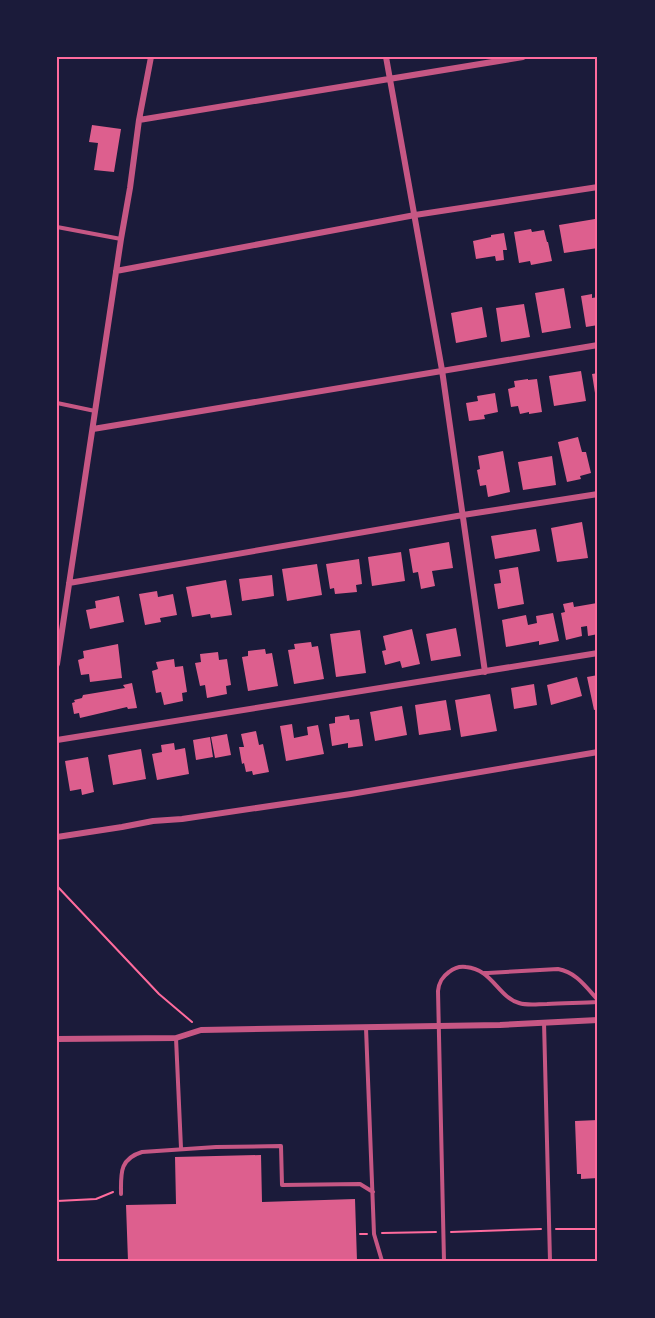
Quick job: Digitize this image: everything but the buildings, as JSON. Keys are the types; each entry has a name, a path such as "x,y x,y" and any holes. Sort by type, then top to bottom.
{"street":[{"path":"57,664 139,120 151,57"},
{"path":"386,57 442,370 485,672"},
{"path":"139,120 524,57"},
{"path":"116,271 415,215 598,187"},
{"path":"93,429 598,345"},
{"path":"69,583 598,494"},
{"path":"57,740 598,653"},
{"path":"57,837 153,821 182,819 351,794 598,752"},
{"path":"57,1039 176,1038 201,1030 440,1026 598,1020"}],"lane":[{"path":"57,227 121,239"},
{"path":"57,404 95,411"},
{"path":"444,1261 438,991 441,979 457,967 468,967 488,974 563,970 575,975 598,1001"},
{"path":"484,972 518,1003 529,1005 598,1001"},
{"path":"544,1022 550,1261"},
{"path":"366,1027 374,1234 382,1261"},
{"path":"176,1038 181,1148"},
{"path":"121,1194 123,1166 135,1154 181,1148 281,1146 282,1185 360,1184 373,1192"}],"path":[{"path":"57,886 159,994 201,1030"},
{"path":"57,1201 96,1199 110,1194 121,1186"},
{"path":"360,1234 598,1229"}]}
